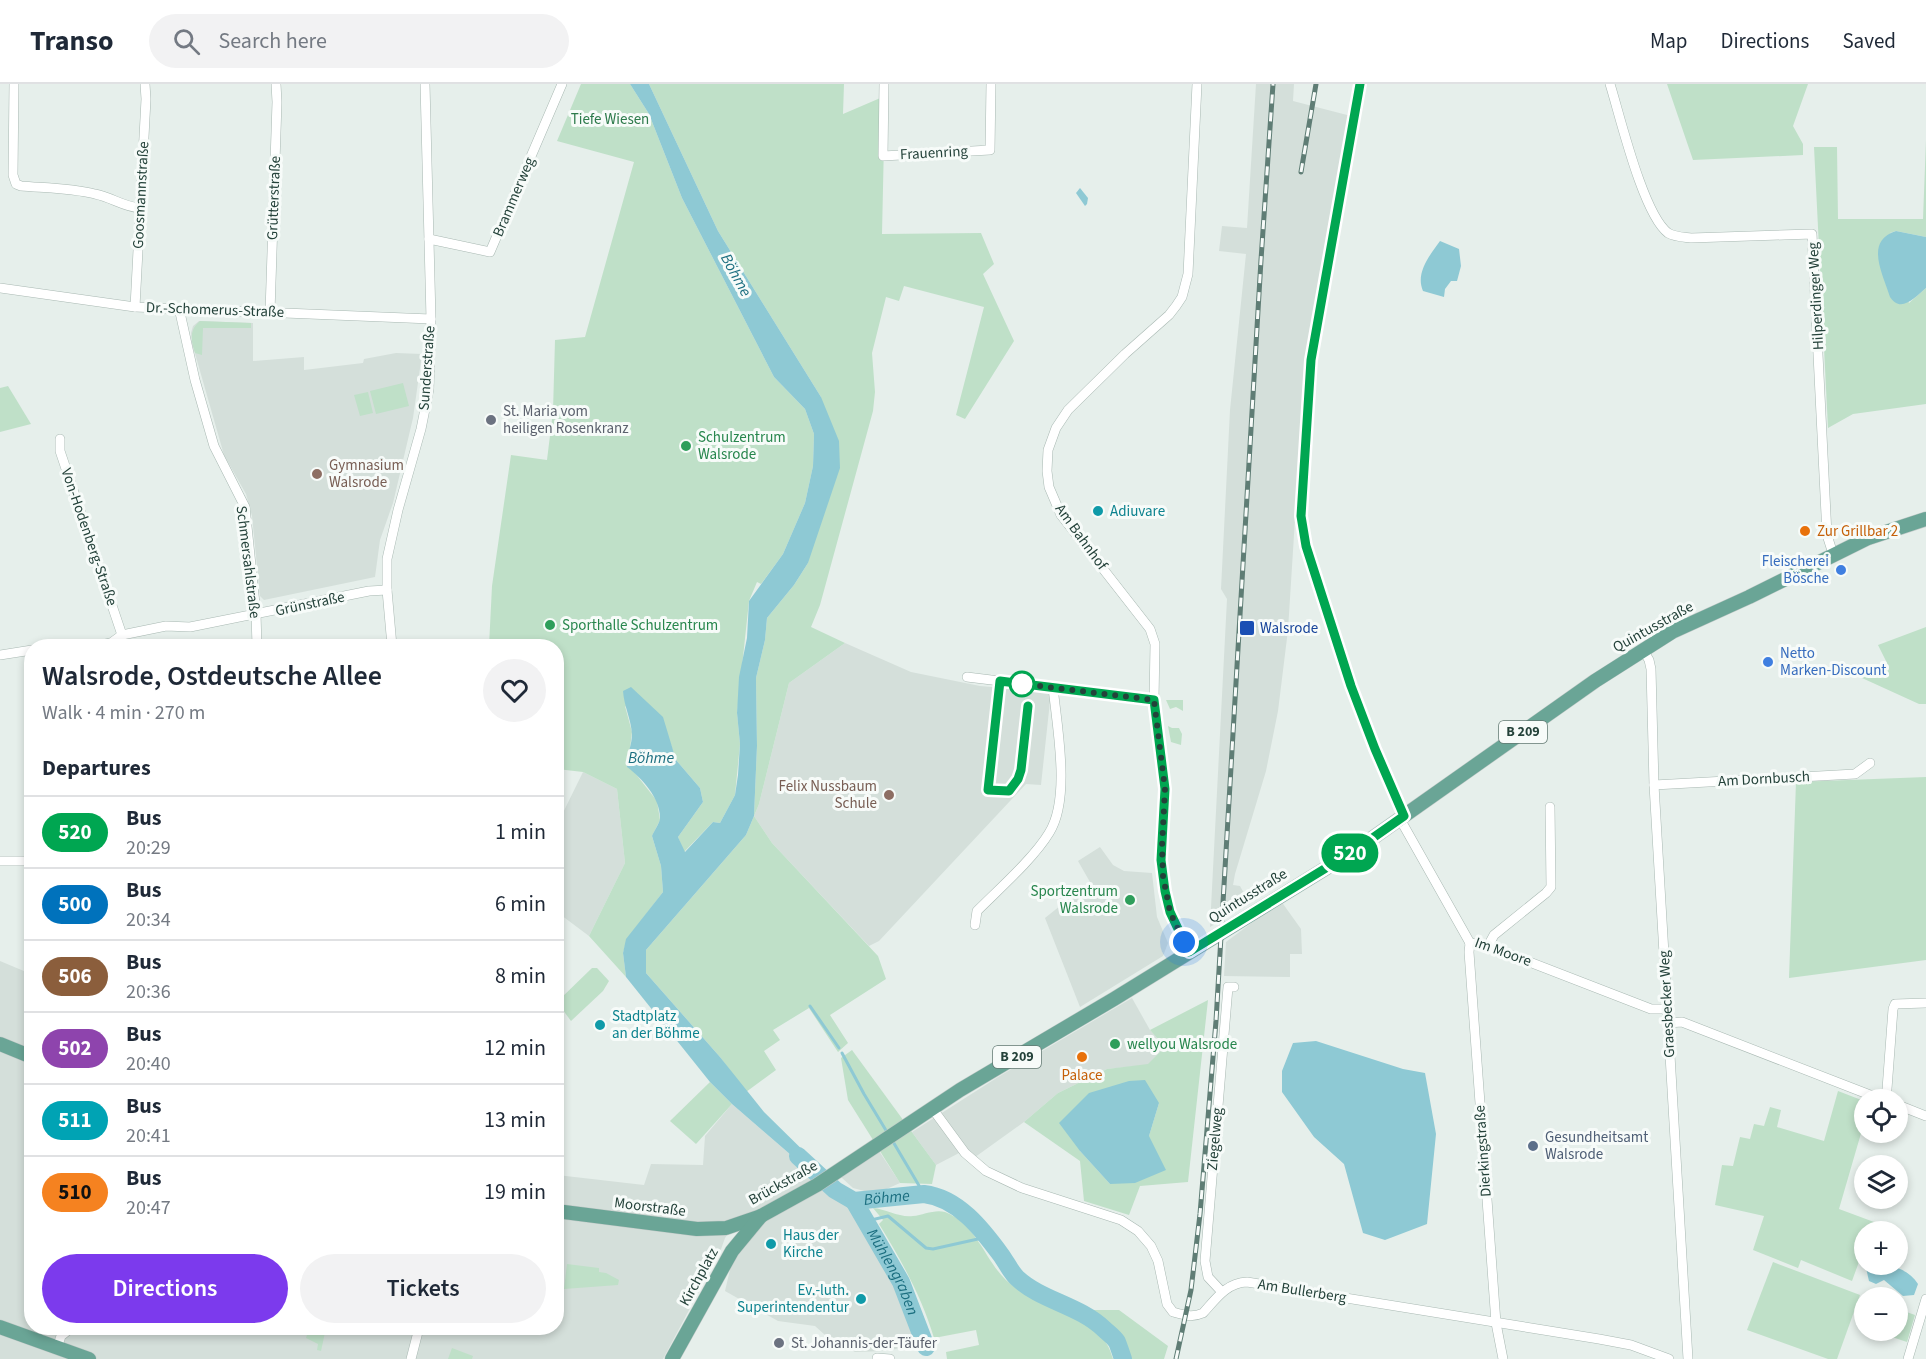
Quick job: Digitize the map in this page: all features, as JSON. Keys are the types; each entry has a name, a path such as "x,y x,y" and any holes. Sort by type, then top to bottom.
{"main road":[{"name":"Quintusstraße","path":"837,1171 932,1108 1357,849 1595,681 1672,632 1868,538 1926,519"},
{"path":"0,1044 24,1053"},
{"name":"Brückstraße","path":"740,1224 761,1216 837,1171"},
{"name":"Moorstraße","path":"564,1212 689,1229 726,1228 740,1224"},
{"name":"Kirchplatz","path":"672,1359 735,1246 761,1216"},
{"path":"726,1228 735,1246"},
{"path":"0,1327 89,1359"}],"street":[{"path":"14,84 13,175 16,184 98,194 132,208 140,208"},
{"name":"Goosmannstraße","path":"135,307 145,84"},
{"name":"Grütterstraße","path":"270,312 276,84"},
{"name":"Sunderstraße","path":"391,639 387,559 421,429 429,389 431,319 425,84"},
{"name":"Brammerweg","path":"429,239 490,252 562,84"},
{"name":"Frauenring","path":"884,84 883,156 990,150 991,84"},
{"name":"Am Bahnhof","path":"1189,952 1170,912 1164,884 1161,853 1165,789 1154,700 1155,644 1153,634 1061,515 1049,487 1048,450 1056,428 1068,410 1169,315 1182,297 1188,274 1197,84"},
{"name":"Im Moore","path":"1360,84 1311,360 1301,524 1351,686 1402,817 1470,943 1488,946 1651,1009 1667,1009"},
{"name":"Hilperdinger Weg","path":"1611,84 1642,187 1661,226 1669,234 1690,238 1812,234 1827,535 1833,554"},
{"name":"Dr.-Schomerus-Straße","path":"0,288 135,307 431,319"},
{"name":"Schmersahlstraße","path":"179,309 195,380 214,446 244,507 257,639"},
{"name":"Von-Hodenberg-Straße","path":"60,439 60,451 122,635"},
{"name":"Grünstraße","path":"116,639 122,635 166,626 190,627 378,589 387,590"},
{"name":"Graesbecker Weg","path":"1643,650 1651,669 1654,785 1688,1359"},
{"path":"0,655 24,651"},
{"path":"967,677 1154,700"},
{"path":"975,925 977,911 1041,844 1051,831 1058,814 1061,776 1053,687"},
{"name":"Am Dornbusch","path":"1654,785 1855,774 1870,763"},
{"path":"1488,946 1494,935 1551,887 1550,807"},
{"path":"0,861 24,861"},
{"name":"Dierkingstraße","path":"1470,943 1496,1323 1503,1359"},
{"name":"Ziegelweg","path":"1222,1292 1208,1277 1205,1261 1228,987 1234,987"},
{"path":"1887,1089 1895,1004 1926,1003"},
{"path":"1668,1023 1682,1022 1855,1089"},
{"name":"Am Bullerberg","path":"932,1108 965,1153 986,1171 1022,1188 1121,1220 1138,1231 1151,1246 1158,1261 1167,1304 1173,1312 1186,1316 1203,1313 1222,1292 1233,1284 1247,1282 1621,1343 1669,1359"},
{"path":"1908,1109 1926,1116"},
{"path":"1908,1359 1926,1299"},
{"path":"57,1348 62,1335"},
{"path":"411,1359 417,1335"},
{"path":"877,1358 891,1359"}],"shaded area":[{"path":"1256,84 1294,84 1293,101 1351,116 1305,361 1288,630 1278,711 1266,771 1233,885 1240,886 1250,904 1210,927 1227,599 1221,589 1230,410 1246,254 1219,251 1222,226 1247,228"},
{"name":"Gymnasium Walsrode","path":"199,321 253,323 253,361 304,357 304,370 363,363 364,359 396,353 422,354 413,418 393,503 380,540 375,577 264,600 260,596 252,516 246,494 224,455 192,343 193,326"},
{"name":"Felix Nussbaum Schule","path":"845,643 911,672 980,686 1051,692 1041,785 1026,784 879,941 869,946 772,843 754,816 789,683"},
{"path":"583,772 617,789 625,863 589,936 564,917 564,811"},
{"path":"1100,847 1113,865 1124,871 1152,873 1157,917 1168,943 1163,956 1080,1007 1045,918 1090,882 1078,861"},
{"path":"1281,901 1301,929 1302,954 1290,954 1290,977 1224,976 1226,942"},
{"path":"0,961 24,971 24,1335 564,1335 564,1176 644,1185 651,1164 703,1165 705,1136 732,1104 813,1174 809,1182 734,1225 725,1238 720,1252 663,1359 0,1359"},
{"path":"1132,998 1150,1030 1165,1047 1148,1065 1107,1069 1058,1093 1024,1122 971,1160 961,1152 936,1165 912,1132 998,1077"},
{"path":"879,1151 900,1183 882,1191 868,1192 853,1188 841,1177"},
{"path":"824,1189 847,1203 855,1211 897,1287 920,1344 886,1351 855,1352 825,1335 815,1326 778,1321 725,1291 732,1261 768,1214"}],"green space":[{"name":"Tiefe Wiesen","path":"581,84 630,84 649,114 682,198 774,377 805,409 814,434 813,466 805,503 783,554 761,584 757,582 749,601 737,713 740,744 735,795 720,823 713,822 684,852 678,837 703,802 700,788 676,760 670,742 625,706 632,732 630,748 635,773 657,801 660,820 652,836 661,866 663,892 627,939 623,953 626,977 589,936 625,863 617,789 583,772 564,770 564,639 489,639 492,586 511,455 547,460 553,411 555,340 585,337 634,162 557,141"},
{"path":"649,84 844,84 843,114 885,96 882,234 981,233 994,264 983,274 1014,341 965,419 956,415 984,307 904,286 899,301 886,297 872,353 875,392 873,411 820,605 811,627 845,643 789,683 754,816 757,746 756,678 765,640 767,618 794,585 808,563 821,397 718,231"},
{"path":"1667,84 1808,84 1793,126 1803,144 1803,155 1693,160"},
{"path":"1926,140 1926,237 1896,231 1890,233 1909,303 1926,288 1926,404 1853,414 1828,428 1814,147 1837,147 1838,219 1923,219"},
{"path":"200,321 251,323 251,328 203,328 202,355 195,353 192,340 194,328"},
{"path":"403,383 409,406 376,414 370,391"},
{"path":"8,386 31,424 0,432 0,388"},
{"path":"368,392 373,413 360,416 354,395"},
{"path":"1926,627 1926,704 1919,704 1862,678 1888,665 1878,645"},
{"path":"1166,700 1183,700 1183,711 1176,707 1170,709"},
{"path":"1168,726 1179,728 1182,734 1181,745 1171,742"},
{"path":"1926,777 1926,960 1789,978 1796,782"},
{"path":"754,816 772,843 878,956 886,979 830,1015 848,1043 838,1052 809,1008 773,1030 780,1040 764,1051 776,1070 746,1092 720,1057 646,973 646,950 746,835"},
{"path":"592,968 597,968 609,981 603,991 571,1021 564,1012 564,995"},
{"path":"1208,1000 1188,1182 1140,1186 1129,1215 1084,1201 1080,1161 1024,1122 1058,1093 1107,1069 1148,1064 1165,1047 1150,1030","holes":["1159,1103 1149,1136 1110,1184 1080,1151"]},
{"path":"852,1050 936,1165 932,1184 900,1183 848,1100 841,1058"},
{"path":"710,1082 732,1104 696,1144 670,1121"},
{"path":"1838,1091 1854,1097 1854,1143 1858,1143 1839,1209 1871,1221 1854,1221 1854,1275 1852,1281 1801,1260 1798,1268 1753,1250 1764,1216 1715,1205 1722,1165 1733,1166 1740,1137 1750,1139 1754,1124 1764,1126 1770,1107 1781,1110 1777,1127 1824,1141"},
{"path":"873,1208 908,1216 941,1211 957,1219 976,1237 1006,1280 1029,1295 1086,1322 1107,1344 1113,1359 947,1359 946,1352 979,1345 976,1330 934,1338 910,1279 879,1224 883,1220"},
{"path":"1773,1262 1854,1293 1854,1312 1837,1359 1828,1359 1747,1330"},
{"path":"567,1264 599,1268 599,1272 619,1280 618,1285 564,1289"},
{"path":"1088,1310 1119,1310 1168,1346 1164,1359 1131,1359 1117,1331"},
{"path":"1908,1313 1915,1315 1908,1339"},
{"path":"307,1335 324,1335 321,1351 317,1350 318,1344 306,1338"},
{"path":"452,1348 473,1356 472,1359 448,1359"}],"water":[{"path":"630,84 649,84 718,231 821,397 839,441 840,468 808,563 794,585 767,618 765,640 756,678 757,746 754,816 746,835 646,950 646,973 720,1057 764,1112 822,1169 813,1174 710,1082 626,977 623,953 626,939 663,892 661,866 652,836 660,819 659,811 650,790 627,767 632,734 623,691 631,687 663,717 676,760 700,788 703,802 678,837 685,852 713,822 720,823 735,795 740,744 737,713 739,677 747,638 749,601 783,554 805,503 813,466 814,434 805,409 774,377 682,198 649,114"},
{"path":"1080,188 1088,198 1085,206 1076,193"},
{"path":"1896,231 1926,237 1926,288 1903,304 1894,302 1890,297 1878,259 1881,242 1886,236"},
{"path":"1440,241 1459,249 1461,266 1457,281 1451,281 1445,289 1444,297 1423,291 1421,284 1425,264"},
{"path":"1316,1041 1403,1069 1425,1073 1436,1134 1427,1224 1385,1240 1363,1233 1344,1164 1314,1137 1282,1092 1282,1071 1293,1043"},
{"path":"1145,1080 1159,1103 1149,1136 1166,1170 1135,1183 1110,1184 1080,1151 1059,1123 1089,1093 1129,1081"},
{"path":"1908,1274 1918,1284 1914,1295 1908,1296 1908,1287 1892,1287 1884,1280 1876,1284 1869,1281 1868,1275"}],"waterway":[{"path":"810,1006 839,1048"},
{"path":"842,1053 887,1132"},
{"path":"892,1140 924,1194"},
{"name":"Böhme","path":"798,1156 835,1190 854,1201 924,1194 958,1208 994,1245 1017,1278 1027,1286 1094,1321 1116,1340 1123,1359"},
{"name":"Mühlengraben","path":"854,1201 901,1282 926,1347"},
{"path":"867,1221 888,1216 926,1248 933,1249 987,1237"}],"railway":[{"path":"1176,1359 1191,1290 1200,1214 1216,1021 1273,84"},
{"path":"1301,172 1316,84"}],"bus line":[{"name":"520","path":"1028,706 1021,770 1015,786 1009,791 988,790 1000,681 1154,700 1165,789 1161,860 1165,891 1170,912 1189,952 1357,849 1404,816 1351,686 1306,546 1301,516 1311,360 1360,84"}],"place":[{"name":"St. Maria vom heiligen Rosenkranz","path":"491,420"},
{"name":"Schulzentrum Walsrode","path":"686,446"},
{"name":"Gymnasium Walsrode","path":"317,474"},
{"name":"Adiuvare","path":"1098,511"},
{"name":"Zur Grillbar 2","path":"1805,531"},
{"name":"Fleischerei Bösche","path":"1841,570"},
{"name":"Sporthalle Schulzentrum","path":"550,625"},
{"name":"Walsrode","path":"1247,628"},
{"name":"Netto Marken-Discount","path":"1768,662"},
{"name":"Felix Nussbaum Schule","path":"889,795"},
{"name":"Sportzentrum Walsrode","path":"1130,900"},
{"name":"Stadtplatz an der Böhme","path":"600,1025"},
{"name":"wellyou Walsrode","path":"1115,1044"},
{"name":"Palace","path":"1082,1057"},
{"name":"Gesundheitsamt Walsrode","path":"1533,1146"},
{"name":"Haus der Kirche","path":"771,1244"},
{"name":"Ev.-luth. Superintendentur","path":"861,1299"},
{"name":"St. Johannis-der-Täufer","path":"779,1343"}],"route":[{"path":"1022,684 1015,683 1154,700 1165,789 1161,860 1166,898 1184,942"}]}
